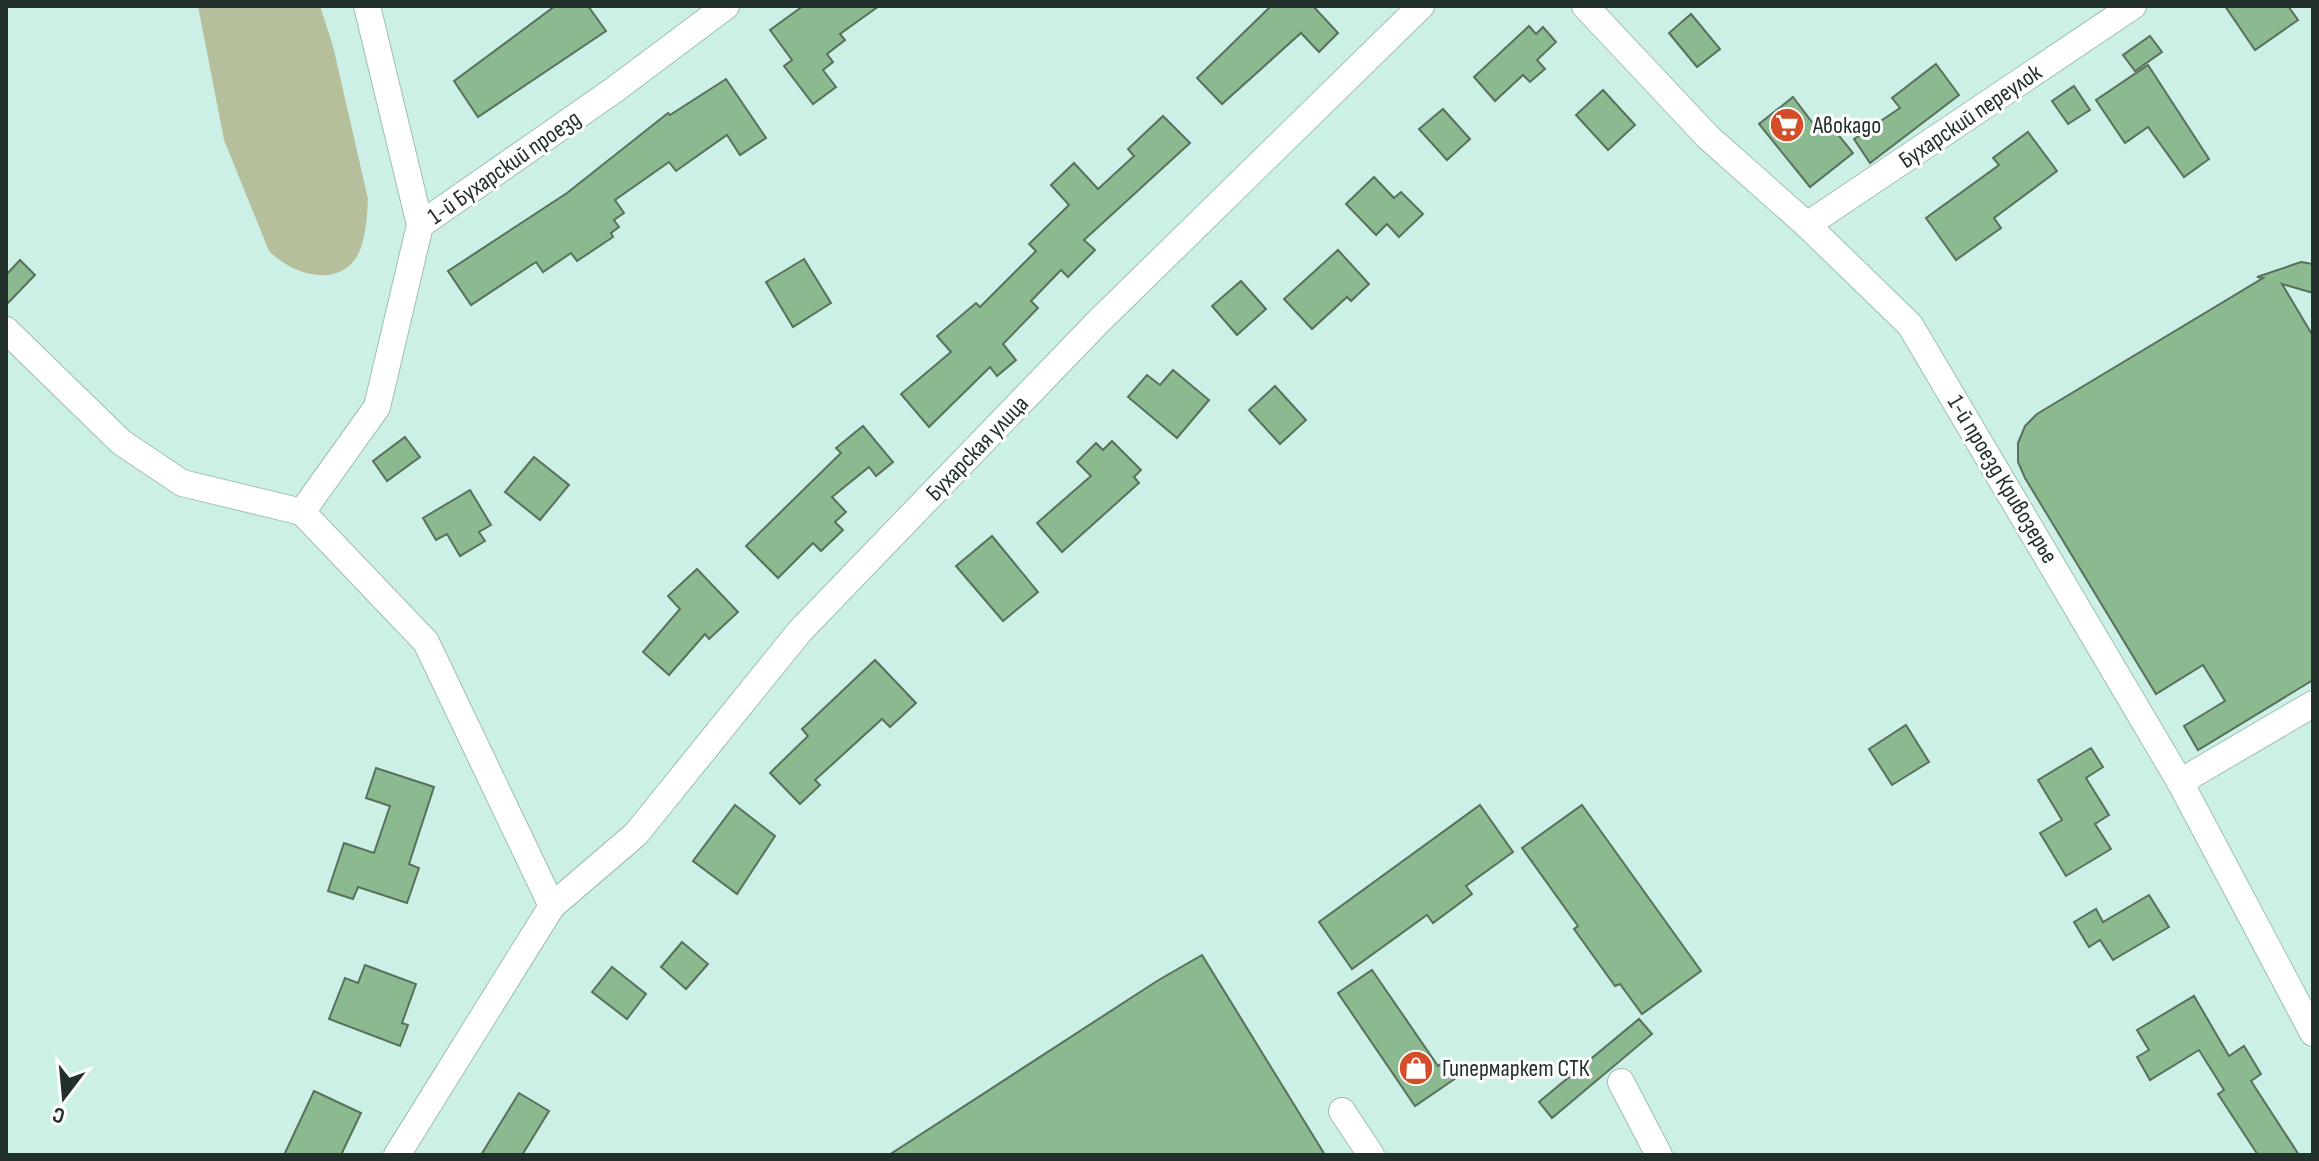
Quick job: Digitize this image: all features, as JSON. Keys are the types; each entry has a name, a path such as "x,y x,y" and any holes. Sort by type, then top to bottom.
{"street":[{"path":"367,6 420,225"},
{"name":"1-й Бухарский проезд","path":"302,512 377,407 420,225 614,90 726,6"},
{"name":"Бухарская улица","path":"397,1155 552,906 636,834 800,631 1098,322 1421,6"},
{"name":"1-й проезд Кривозерье","path":"1585,6 1708,137 1807,225 1910,325 2180,782 2313,1033"},
{"name":"Бухарский переулок","path":"1807,225 2133,6"},
{"path":"6,330 121,442 182,483 302,512 426,642 552,906"},
{"path":"2180,782 2313,704"},
{"path":"1621,1082 1659,1155"},
{"path":"1342,1111 1371,1155"}],"green space":[{"path":"198,6 320,6 333,46 368,199 360,250 342,271 330,275 303,272 279,260 269,251 224,140"}],"building":[{"path":"555,6 588,6 606,31 478,117 454,81"},
{"path":"803,6 879,6 840,34 845,40 827,54 833,62 823,70 836,87 813,104 784,66 792,60 770,30"},
{"path":"1271,6 1313,6 1338,33 1319,52 1301,33 1222,104 1197,78"},
{"path":"2225,6 2288,6 2298,20 2255,50"},
{"path":"1691,14 1720,49 1697,67 1669,33"},
{"path":"1529,26 1536,34 1543,27 1556,42 1537,60 1545,69 1530,82 1523,75 1495,101 1474,77"},
{"path":"2150,36 2162,52 2135,71 2123,55"},
{"path":"1936,64 1959,95 1870,163 1854,139 1900,108 1892,98"},
{"path":"2148,65 2209,159 2184,177 2148,127 2125,143 2096,100"},
{"path":"726,79 766,138 740,155 727,135 676,171 669,162 615,200 624,213 614,220 619,227 611,233 613,237 577,261 571,253 543,272 536,262 471,305 448,271 567,193 668,113 670,115"},
{"path":"2074,86 2090,110 2068,124 2052,101"},
{"path":"1603,90 1635,125 1608,150 1576,115"},
{"path":"1793,97 1821,134 1831,126 1853,153 1810,187 1759,124"},
{"path":"1443,109 1470,139 1447,160 1419,129"},
{"path":"1163,116 1190,143 1084,240 1095,250 1068,277 1061,270 1031,301 1038,308 1003,344 1016,360 997,376 990,367 929,427 901,394 951,352 937,336 976,303 980,307 1036,251 1029,244 1069,205 1051,185 1074,163 1098,189 1134,156 1128,149"},
{"path":"2028,132 2057,171 1994,218 2001,228 1956,260 1926,218 1999,165 1993,158"},
{"path":"1374,177 1394,198 1401,192 1423,214 1399,237 1387,224 1376,235 1346,204"},
{"path":"1338,250 1369,284 1351,301 1347,297 1312,329 1284,299"},
{"path":"804,259 831,303 793,327 766,282"},
{"path":"20,260 35,275 6,305 6,275"},
{"path":"2301,262 2313,264 2313,293 2282,284 2313,336 2313,680 2198,750 2184,726 2225,701 2203,665 2156,694 2025,478 2018,462 2018,443 2025,426 2037,414 2263,278 2257,277"},
{"path":"1241,281 1266,309 1237,335 1212,306"},
{"path":"1173,370 1209,400 1177,438 1128,397 1147,375 1160,385"},
{"path":"1275,386 1306,420 1280,444 1249,410"},
{"path":"863,426 893,462 876,476 869,467 832,497 846,512 835,522 843,530 821,551 813,543 778,578 746,546 841,453 836,448"},
{"path":"405,437 420,457 387,481 373,461"},
{"path":"1112,441 1141,470 1134,477 1139,483 1062,552 1037,523 1091,476 1077,462 1096,443 1103,450"},
{"path":"534,457 569,485 540,520 505,492"},
{"path":"470,490 491,525 479,532 485,541 460,556 447,534 436,540 423,518"},
{"path":"992,536 1038,592 1003,621 956,566"},
{"path":"697,569 738,612 709,639 705,634 669,675 643,652 680,609 668,596"},
{"path":"875,660 916,703 890,727 882,719 815,780 820,785 800,804 770,773 808,736 802,729"},
{"path":"1906,725 1929,762 1892,785 1869,749"},
{"path":"2091,748 2103,767 2086,778 2109,815 2095,824 2111,849 2066,876 2040,833 2062,820 2038,780"},
{"path":"376,768 434,787 409,864 419,868 407,903 358,887 353,899 328,891 344,843 374,853 390,806 366,798"},
{"path":"735,805 775,836 737,894 693,861"},
{"path":"1480,805 1513,852 1466,886 1472,894 1433,923 1427,915 1352,969 1319,922"},
{"path":"1582,805 1701,971 1642,1014 1620,984 1615,986 1574,929 1578,926 1522,848"},
{"path":"2149,895 2169,927 2113,960 2100,940 2089,947 2074,922 2096,909 2103,922"},
{"path":"682,942 708,964 686,989 661,967"},
{"path":"1202,955 1325,1155 889,1155 1157,981"},
{"path":"365,965 416,984 402,1023 408,1025 400,1046 329,1019 345,978 358,983"},
{"path":"612,967 646,994 627,1019 592,992"},
{"path":"1372,970 1438,1066 1445,1061 1456,1078 1415,1106 1338,993"},
{"path":"2194,996 2229,1056 2244,1046 2261,1074 2251,1081 2299,1155 2258,1155 2218,1094 2224,1090 2199,1050 2150,1080 2137,1057 2149,1050 2137,1030"},
{"path":"1639,1019 1652,1034 1552,1118 1539,1102"},
{"path":"314,1091 361,1113 341,1155 284,1155"},
{"path":"519,1093 549,1111 522,1155 481,1155"}],"place":[{"name":"Авокадо","path":"1787,125"},
{"name":"Гипермаркет СТК","path":"1416,1068"}]}
